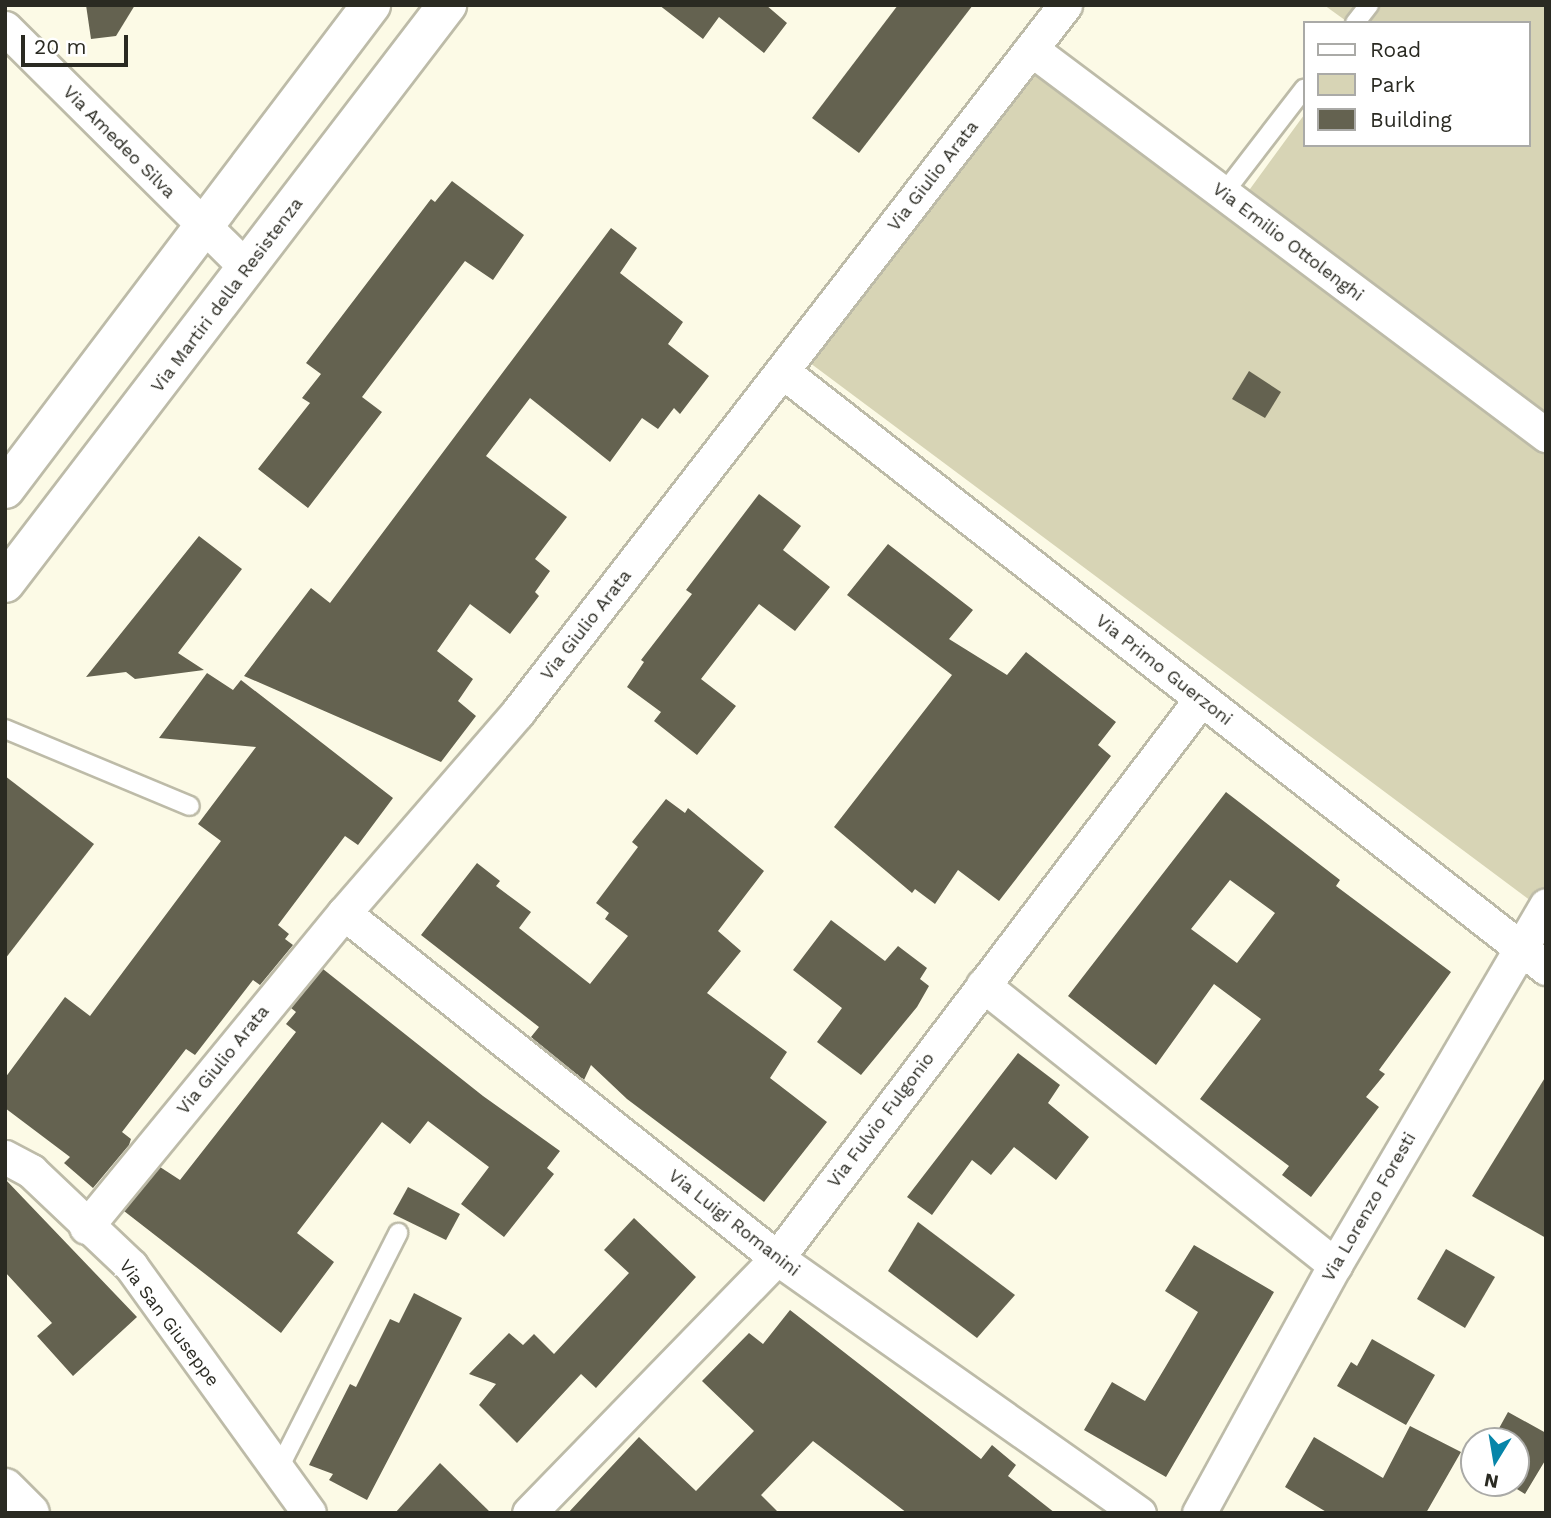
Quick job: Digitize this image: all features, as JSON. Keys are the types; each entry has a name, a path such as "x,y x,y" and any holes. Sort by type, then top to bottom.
{"street":[{"path":"5,489 371,5"},
{"name":"Via Martiri della Resistenza","path":"9,571 247,268 447,5"},
{"name":"Via Giulio Arata","path":"86,1227 344,913 518,712 1065,5"},
{"name":"Via Amedeo Silva","path":"5,28 247,268"},
{"name":"Via Emilio Ottolenghi","path":"1031,49 1546,435"},
{"name":"Via Primo Guerzoni","path":"782,371 1546,968"},
{"name":"Via Fulvio Fulgonio","path":"528,1513 777,1258 1200,699"},
{"name":"Via Lorenzo Foresti","path":"1199,1513 1335,1265 1546,905"},
{"name":"Via Luigi Romanini","path":"344,913 777,1258 1139,1513"},
{"path":"983,985 1335,1265"},
{"name":"Via San Giuseppe","path":"5,1157 31,1171 86,1227 131,1266 309,1513"}],"lane":[{"path":"1357,21 1369,5"},
{"path":"1223,194 1302,92"},
{"path":"5,729 190,806"},
{"path":"278,1470 398,1233"}],"green space":[{"path":"1324,5 1546,5 1546,886 1535,904 798,354 1023,51 1242,200 1302,118 1302,147 1530,147 1530,21 1346,21"}],"building":[{"path":"86,5 135,5 116,36 91,39"},
{"path":"659,5 766,5 787,23 764,53 719,17 703,39"},
{"path":"898,5 973,5 859,153 812,118"},
{"path":"452,181 524,235 493,280 465,261 362,397 382,412 308,508 258,469 310,403 302,398 321,374 306,363 431,199 435,202"},
{"path":"611,228 637,248 620,273 683,322 668,344 709,376 680,414 674,408 658,429 642,418 610,462 530,398 486,456 567,517 535,559 550,571 535,592 539,596 510,634 470,604 437,651 473,679 458,701 476,716 441,762 244,676 311,588 330,603"},
{"path":"1249,371 1281,392 1265,418 1232,399"},
{"path":"759,494 801,526 783,550 830,587 795,631 759,604 701,679 736,706 697,755 654,721 661,712 627,687 644,662 641,660 692,594 686,590"},
{"path":"199,536 242,569 178,653 204,670 135,679 126,672 86,677"},
{"path":"888,544 973,610 949,639 1007,675 1026,652 1116,722 1098,745 1111,756 999,901 958,870 935,904 915,889 912,893 834,827 952,675 847,595"},
{"path":"207,673 233,690 241,680 393,798 358,845 345,836 278,925 289,934 285,939 293,945 260,985 253,980 195,1055 186,1049 122,1132 131,1139 129,1145 93,1188 64,1163 70,1157 5,1108 5,1078 65,997 90,1016 221,841 198,824 256,747 159,738"},
{"path":"5,776 94,844 5,959"},
{"path":"1226,792 1340,880 1336,886 1451,972 1379,1070 1385,1074 1366,1097 1379,1107 1311,1197 1282,1175 1289,1166 1200,1099 1261,1019 1214,984 1156,1065 1068,996","holes":["1230,880 1275,913 1237,963 1191,929"]},
{"path":"666,799 685,813 688,808 764,871 718,931 741,951 707,993 787,1052 770,1078 827,1122 764,1202 627,1099 591,1065 584,1080 531,1037 539,1027 421,935 477,863 500,881 496,886 531,912 519,928 590,984 628,936 605,919 609,913 596,903 638,847 632,842"},
{"path":"831,920 885,961 898,946 927,968 920,979 929,986 917,1007 861,1075 817,1042 842,1008 793,970"},
{"path":"323,969 483,1096 560,1151 547,1168 554,1174 504,1237 461,1204 489,1167 428,1121 410,1144 382,1122 297,1233 334,1262 281,1333 124,1211 160,1167 180,1180 296,1032 286,1024 296,1012 291,1008"},
{"path":"1018,1053 1060,1085 1048,1103 1089,1137 1056,1180 1014,1147 991,1175 972,1160 932,1215 907,1197"},
{"path":"1546,1076 1546,1238 1472,1196"},
{"path":"5,1179 137,1317 73,1376 37,1336 52,1323 5,1272"},
{"path":"408,1187 460,1214 446,1240 393,1214"},
{"path":"634,1218 696,1277 596,1388 581,1374 517,1443 479,1405 496,1384 469,1374 509,1333 523,1345 534,1334 554,1354 629,1273 604,1250"},
{"path":"918,1222 1015,1295 977,1338 888,1271"},
{"path":"1194,1245 1274,1292 1166,1477 1084,1430 1112,1382 1145,1401 1166,1366 1198,1312 1165,1291"},
{"path":"1446,1249 1495,1277 1465,1328 1417,1299"},
{"path":"414,1293 462,1318 367,1500 329,1480 333,1474 309,1465 350,1384 356,1387 390,1319 399,1323"},
{"path":"790,1310 981,1459 992,1445 1016,1465 1008,1476 1055,1513 907,1513 813,1441 761,1495 779,1513 568,1513 639,1437 696,1491 754,1431 702,1381 749,1333 763,1344"},
{"path":"1372,1339 1435,1375 1406,1425 1337,1386 1351,1362 1357,1366"},
{"path":"1508,1412 1546,1433 1546,1459 1530,1486 1530,1427 1500,1427"},
{"path":"1410,1426 1460,1451 1426,1513 1328,1513 1285,1487 1314,1437 1383,1478"},
{"path":"440,1463 491,1513 395,1513"}]}
